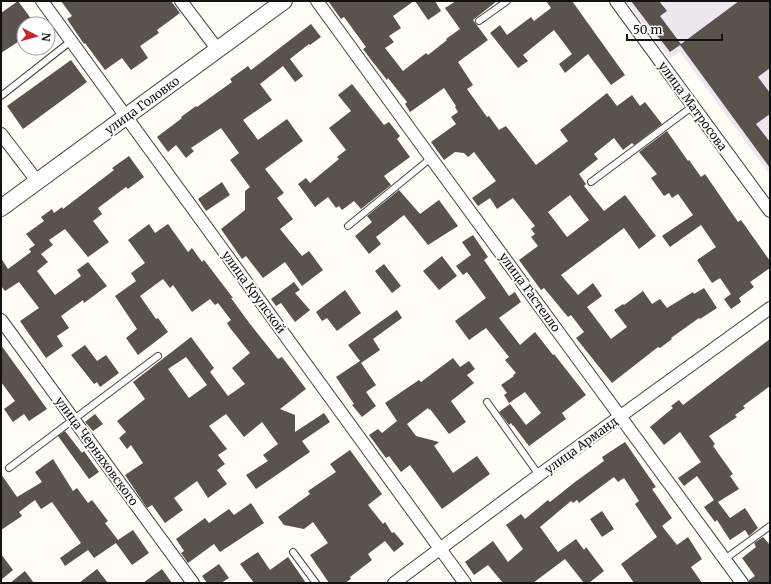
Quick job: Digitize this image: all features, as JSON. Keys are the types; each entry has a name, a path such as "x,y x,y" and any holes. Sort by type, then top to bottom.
{"street":[{"name":"улица Крупской","path":"42,1 465,583"},
{"path":"182,1 218,50"},
{"name":"улица Головко","path":"1,208 284,1"},
{"name":"улица Гастелло","path":"318,1 742,583"},
{"name":"улица Матросова","path":"616,1 770,211"},
{"path":"1,134 37,182"},
{"name":"улица Арманд","path":"394,583 441,550 539,475 770,308"},
{"name":"улица Черняховского","path":"1,320 193,583"}],"lane":[{"path":"479,22 507,1"},
{"path":"1,96 71,42"},
{"path":"591,182 693,106"},
{"path":"348,226 431,158"},
{"path":"10,468 158,356"},
{"path":"487,402 539,475"},
{"path":"725,559 770,526"},
{"path":"293,552 316,583"}],"shaded area":[{"path":"626,1 770,1 770,175 680,52 669,58"}],"building":[{"path":"18,1 29,16 16,16 16,43 1,53 1,13"},
{"path":"61,1 171,1 180,13 157,30 159,33 140,46 148,58 131,70 122,58 105,70 85,43 84,44 67,19 72,16"},
{"path":"328,1 414,1 393,16 401,28 389,36 394,42 385,48 403,71 426,53 428,55 460,29 445,8 456,1 497,1 473,20 488,40 458,62 473,85 467,89 487,117 489,116 499,130 506,126 536,165 568,141 560,130 607,93 617,106 632,95 640,106 645,102 662,124 634,145 632,143 623,150 614,138 594,154 598,159 579,174 586,184 584,186 604,211 625,195 656,236 639,249 624,228 561,275 578,295 593,283 602,296 587,307 611,339 627,327 614,310 623,304 624,305 643,291 652,304 660,299 667,308 693,292 694,294 704,288 717,308 700,319 699,318 671,338 672,339 660,348 658,347 612,383 576,338 584,332 571,315 568,317 544,288 541,290 519,260 538,246 531,237 535,234 531,229 535,226 513,198 497,209 490,198 478,206 472,198 496,181 474,152 468,157 464,153 455,152 444,160 431,142 456,124 451,117 458,112 455,107 456,106 444,88 410,112 405,104 407,102 388,78 387,80 363,49 366,47 344,17 341,19","holes":["570,195 589,220 567,237 548,212"]},
{"path":"415,1 435,1 441,11 428,20"},
{"path":"546,1 572,1 625,75 611,85 588,54 565,73 559,64 572,54 554,30 523,55 528,61 518,68 490,33 500,25 507,35 531,17 534,21 551,8"},
{"path":"631,1 659,1 667,11 660,16 681,44 739,1 770,1 770,68 758,77 770,93 770,114 756,124 770,142 770,168 680,45 670,52"},
{"path":"311,24 321,37 310,45 309,44 290,59 303,76 295,82 283,66 260,84 272,100 243,120 258,140 287,119 303,141 265,169 284,193 277,198 293,219 280,229 302,256 309,251 323,270 302,286 285,262 263,278 246,256 242,259 221,229 245,210 245,191 250,187 230,160 239,153 221,128 191,148 194,151 186,158 176,145 168,152 157,137 196,106 197,107 232,82 230,79 248,66 251,70"},
{"path":"71,60 87,82 23,129 7,106"},
{"path":"352,84 384,125 389,122 400,136 397,139 410,157 384,176 391,185 361,209 354,201 342,210 339,206 336,208 328,197 315,207 298,184 306,178 310,183 339,159 337,157 346,150 329,128 351,111 338,95"},
{"path":"667,131 701,177 705,174 738,222 741,220 770,261 770,268 750,282 754,287 739,298 741,302 731,309 724,299 731,294 720,278 712,283 697,260 716,247 701,225 670,247 662,236 693,215 678,194 672,198 669,193 664,196 651,178 657,174 639,152"},
{"path":"129,156 144,177 128,189 126,187 98,208 102,214 93,221 109,242 88,257 65,229 49,240 53,245 41,254 48,262 37,271 55,295 81,276 77,270 88,262 107,286 84,303 83,300 61,316 69,328 57,336 63,346 46,358 20,321 39,308 19,282 5,291 1,286 1,258 8,269 31,252 29,249 35,245 26,234 44,221 41,217 52,209 54,213 62,207 63,209 114,170 112,168"},
{"path":"222,182 230,195 206,211 198,199"},
{"path":"399,190 420,214 439,200 458,226 428,245 404,215 376,237 381,244 369,254 355,236 372,222 367,216"},
{"path":"149,224 155,233 168,224 188,252 192,248 202,262 204,260 233,298 231,298 250,324 278,359 282,357 306,389 280,409 295,415 295,432 324,413 330,422 302,441 310,452 256,489 246,475 268,461 263,455 278,444 262,422 244,437 226,414 209,426 227,449 218,455 225,464 217,470 227,484 208,498 197,481 174,498 183,510 165,523 152,505 147,508 125,475 143,463 131,445 127,449 119,438 126,432 117,421 145,399 133,382 191,337 214,368 210,372 228,396 245,384 232,368 250,353 230,328 227,323 231,320 218,303 215,305 210,299 192,312 173,285 170,288 163,279 140,296 156,319 158,318 168,332 138,355 126,338 137,329 115,296 136,281 131,273 145,263 128,240","holes":["186,357 207,385 189,398 168,369"]},
{"path":"473,235 488,257 484,260 509,296 515,292 521,302 499,318 520,345 535,332 586,395 562,413 566,419 529,446 513,425 511,423 509,425 499,412 510,404 526,425 541,413 525,392 509,403 504,395 507,393 501,385 516,373 505,360 509,357 486,328 469,340 455,321 486,298 467,272 463,275 456,266 471,255 462,242"},
{"path":"442,256 457,276 439,290 423,271"},
{"path":"384,264 401,286 392,293 375,271"},
{"path":"294,282 300,290 295,293 310,310 295,322 281,303 276,306 271,299"},
{"path":"345,290 361,313 337,331 327,318 322,321 316,312"},
{"path":"397,310 402,318 373,339 380,350 361,363 376,385 366,392 376,406 362,417 352,405 354,404 336,377 360,361 348,345"},
{"path":"770,339 770,386 743,406 745,408 735,415 737,417 709,436 715,444 713,446 733,474 730,476 739,489 718,502 730,518 745,508 758,528 749,536 745,530 730,540 717,520 715,522 704,507 714,500 697,476 684,486 678,478 701,462 680,432 664,445 650,427 673,408 671,406 679,400 683,405"},
{"path":"1,345 47,409 29,421 24,414 13,422 4,409 15,401 1,382"},
{"path":"85,345 97,361 106,355 119,373 100,387 97,382 94,384 71,355"},
{"path":"453,358 460,367 469,361 475,369 467,375 474,383 451,401 466,422 449,434 428,408 407,424 416,436 439,442 434,446 453,473 477,456 490,474 442,509 410,465 401,472 389,456 386,458 369,435 378,429 382,433 397,421 385,403 419,380 421,382"},
{"path":"95,414 103,424 93,431 85,422"},
{"path":"65,431 82,453 84,451 99,472 89,479 58,436"},
{"path":"625,442 656,487 652,489 672,518 662,526 677,545 688,537 702,559 691,567 702,583 634,583 621,564 657,537 635,504 639,501 624,478 618,482 614,477 579,503 577,500 573,503 571,501 540,527 558,552 576,539 584,550 586,547 604,571 589,583 584,583 565,559 533,583 503,583 488,565 474,575 465,562 493,541 508,562 523,549 506,525 521,514 525,519 548,500 550,502 604,461 602,457"},
{"path":"350,450 382,494 368,505 383,524 385,522 392,533 394,532 404,544 394,552 385,541 368,554 372,560 350,577 351,579 345,583 329,583 310,555 328,543 313,522 304,529 284,525 278,517 310,494 308,491 336,472 330,464"},
{"path":"53,459 73,491 77,488 88,503 92,500 108,521 105,523 118,540 133,530 149,553 132,565 116,543 94,558 88,550 65,566 60,558 81,543 52,502 41,509 35,500 19,512 22,516 1,530 1,474 17,497 42,482 35,472"},
{"path":"251,503 264,523 220,552 214,544 188,563 181,553 184,551 176,539 205,518 209,523 229,509 234,515"},
{"path":"602,511 614,529 602,537 590,519"},
{"path":"763,537 770,545 770,583 749,583 749,580 755,576 742,558 756,547 754,543"},
{"path":"258,552 270,570 288,557 306,583 254,583 240,564"},
{"path":"1,554 13,570 1,580"},
{"path":"219,564 229,578 221,583 207,583 202,576"},
{"path":"97,569 108,583 79,583"},
{"path":"162,569 172,583 143,583"},
{"path":"25,571 34,583 10,583"}]}
